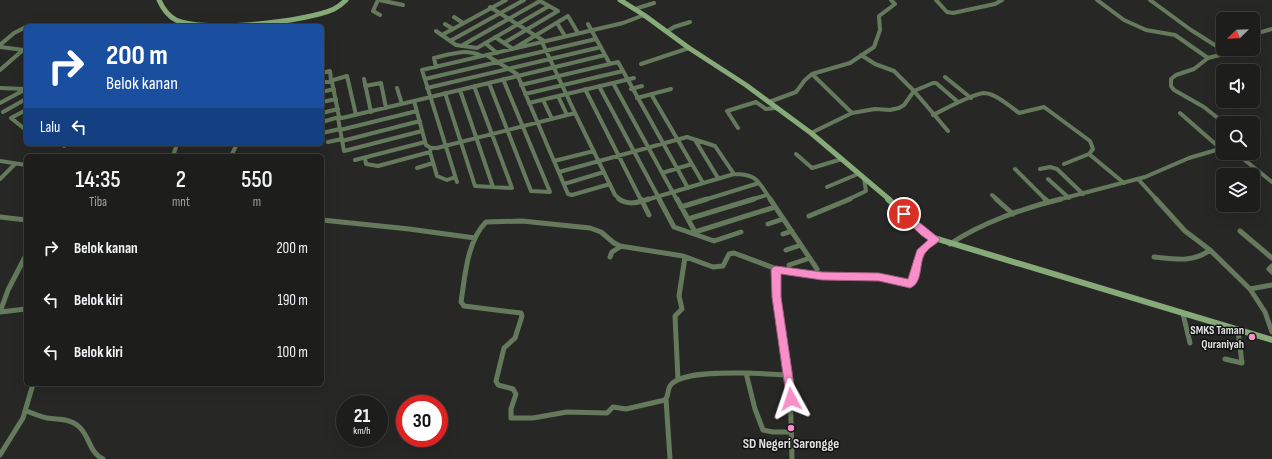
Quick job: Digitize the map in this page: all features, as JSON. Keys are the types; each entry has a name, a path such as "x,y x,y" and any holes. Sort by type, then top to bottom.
{"street":[{"path":"159,0 166,13 182,24"},
{"path":"233,24 304,17 337,8 346,0"},
{"path":"380,15 373,10 379,0 403,5"},
{"path":"442,35 490,7 506,0"},
{"path":"450,41 524,0"},
{"path":"620,0 668,31 689,48 769,102 811,133 893,203 922,231 935,239 1272,340"},
{"path":"769,102 796,92 805,80 812,74 850,63 875,45 880,30 878,16 895,4 891,0"},
{"path":"936,0 947,12 953,13 996,4 1002,0"},
{"path":"1097,0 1124,20 1143,29 1175,35 1208,58"},
{"path":"1150,0 1191,30 1216,46"},
{"path":"462,46 508,18 540,1 558,11 504,43"},
{"path":"634,9 654,3"},
{"path":"436,31 456,45 477,48 549,6"},
{"path":"490,7 543,41 549,59 615,195 624,202 630,204 658,197 718,178 734,174 748,174 754,177 759,183 817,269"},
{"path":"414,101 425,142 430,150 437,176 447,180 456,180 422,70 622,23 644,15"},
{"path":"513,49 568,16 578,33"},
{"path":"454,17 464,23"},
{"path":"282,19 283,24"},
{"path":"668,31 674,26 690,22"},
{"path":"557,23 565,36"},
{"path":"445,24 453,29"},
{"path":"588,24 610,64"},
{"path":"0,46 14,33 24,28"},
{"path":"1260,32 1272,28"},
{"path":"495,37 513,49"},
{"path":"425,79 596,39"},
{"path":"485,43 497,52"},
{"path":"0,46 24,50"},
{"path":"428,88 601,47"},
{"path":"641,64 689,48"},
{"path":"0,70 24,50"},
{"path":"436,67 434,58 467,50 474,51 508,69 518,76 568,194 572,195 610,184"},
{"path":"324,121 338,117 346,118 605,55"},
{"path":"861,55 875,64 893,70 914,91 948,131"},
{"path":"1216,117 1200,104 1176,92 1171,84 1171,79 1174,76 1194,70 1208,58 1218,56"},
{"path":"521,85 618,62 688,188"},
{"path":"324,72 330,71 338,109 344,150"},
{"path":"525,94 623,71"},
{"path":"812,74 852,114"},
{"path":"324,82 347,76 356,115"},
{"path":"945,77 971,98"},
{"path":"529,103 634,78"},
{"path":"364,79 371,112"},
{"path":"489,83 531,191 550,192 503,79"},
{"path":"365,86 381,83 386,108"},
{"path":"613,83 673,192"},
{"path":"811,133 852,114 875,109 896,109 904,105 914,91 935,83 958,102"},
{"path":"445,93 475,186 512,188 474,86"},
{"path":"599,86 674,227 714,241 741,232"},
{"path":"632,88 642,86"},
{"path":"0,88 24,88"},
{"path":"397,88 402,104"},
{"path":"324,92 334,89"},
{"path":"585,89 649,215"},
{"path":"637,98 671,89"},
{"path":"0,103 24,90"},
{"path":"460,90 493,187"},
{"path":"933,115 958,102 989,93 1004,101 1021,114 1044,107 1090,141 1093,149 1089,154 1064,164"},
{"path":"651,94 703,183"},
{"path":"558,96 567,115"},
{"path":"324,102 336,99"},
{"path":"3,112 24,100"},
{"path":"543,100 552,118"},
{"path":"738,128 727,112 756,102 766,109 776,108"},
{"path":"18,103 24,108"},
{"path":"324,112 338,109"},
{"path":"24,110 11,118 24,128"},
{"path":"324,133 417,111"},
{"path":"365,158 366,164 378,166 492,133 576,113"},
{"path":"1180,113 1216,144"},
{"path":"328,142 420,121"},
{"path":"337,151 344,151 422,131"},
{"path":"559,172 687,137 717,148 734,174"},
{"path":"695,140 718,178"},
{"path":"355,160 425,142"},
{"path":"649,148 695,232 775,207"},
{"path":"950,244 959,236 971,230 1013,214 1048,202 1069,198 1138,179 1188,158 1216,150"},
{"path":"554,161 594,151"},
{"path":"796,154 812,168 842,159"},
{"path":"1089,154 1124,183"},
{"path":"1245,160 1272,182"},
{"path":"0,161 24,165"},
{"path":"0,179 15,164"},
{"path":"417,168 433,164"},
{"path":"662,173 692,164"},
{"path":"1040,169 1050,167 1057,169 1083,194"},
{"path":"1015,169 1048,202"},
{"path":"564,184 604,172"},
{"path":"826,187 858,174"},
{"path":"808,216 862,194 866,190 864,179"},
{"path":"1048,179 1069,198"},
{"path":"1138,179 1185,231 1210,250 1250,289 1264,312 1272,332"},
{"path":"681,206 759,183"},
{"path":"688,219 767,195"},
{"path":"992,195 1013,214"},
{"path":"0,217 24,220"},
{"path":"768,224 783,219"},
{"path":"324,220 409,229 475,238"},
{"path":"666,399 626,409 613,407 607,413 567,412 538,417 511,418 511,406 516,394 514,389 498,385 496,381 504,348 515,338 522,316 519,312 464,306 461,302 470,253 475,238 487,221 509,221 597,230 611,242 620,247 685,257 717,268 723,266 729,254 734,253 776,270 822,276 879,277 910,284 921,250 935,239"},
{"path":"783,234 792,231"},
{"path":"1240,231 1272,258"},
{"path":"786,250 801,245"},
{"path":"610,258 612,252 620,247"},
{"path":"1154,257 1184,260 1194,259 1210,250"},
{"path":"678,380 675,316 682,308 679,296 685,257"},
{"path":"789,265 810,258"},
{"path":"24,259 8,290 0,312 24,309"},
{"path":"1272,266 1269,269 1272,272"},
{"path":"776,270 776,297 791,399 790,432 792,459"},
{"path":"1250,289 1272,285"},
{"path":"1183,314 1190,343"},
{"path":"1225,359 1242,362 1238,330"},
{"path":"670,459 666,399 670,386 678,380 716,372 788,375"},
{"path":"746,373 755,409 763,430 773,432 790,432"},
{"path":"0,455 18,427 26,411 32,386"},
{"path":"26,411 48,418 59,418 72,422 82,428 92,452 99,458 103,459"}],"place":[{"name":"SMKS Taman Quraniyah","path":"1252,337"},
{"name":"SD Negeri Sarongge","path":"791,428"}],"route":[{"path":"791,399 776,297 776,270 822,276 879,277 910,284 912,282 921,250 935,239 924,233 904,214"}]}
